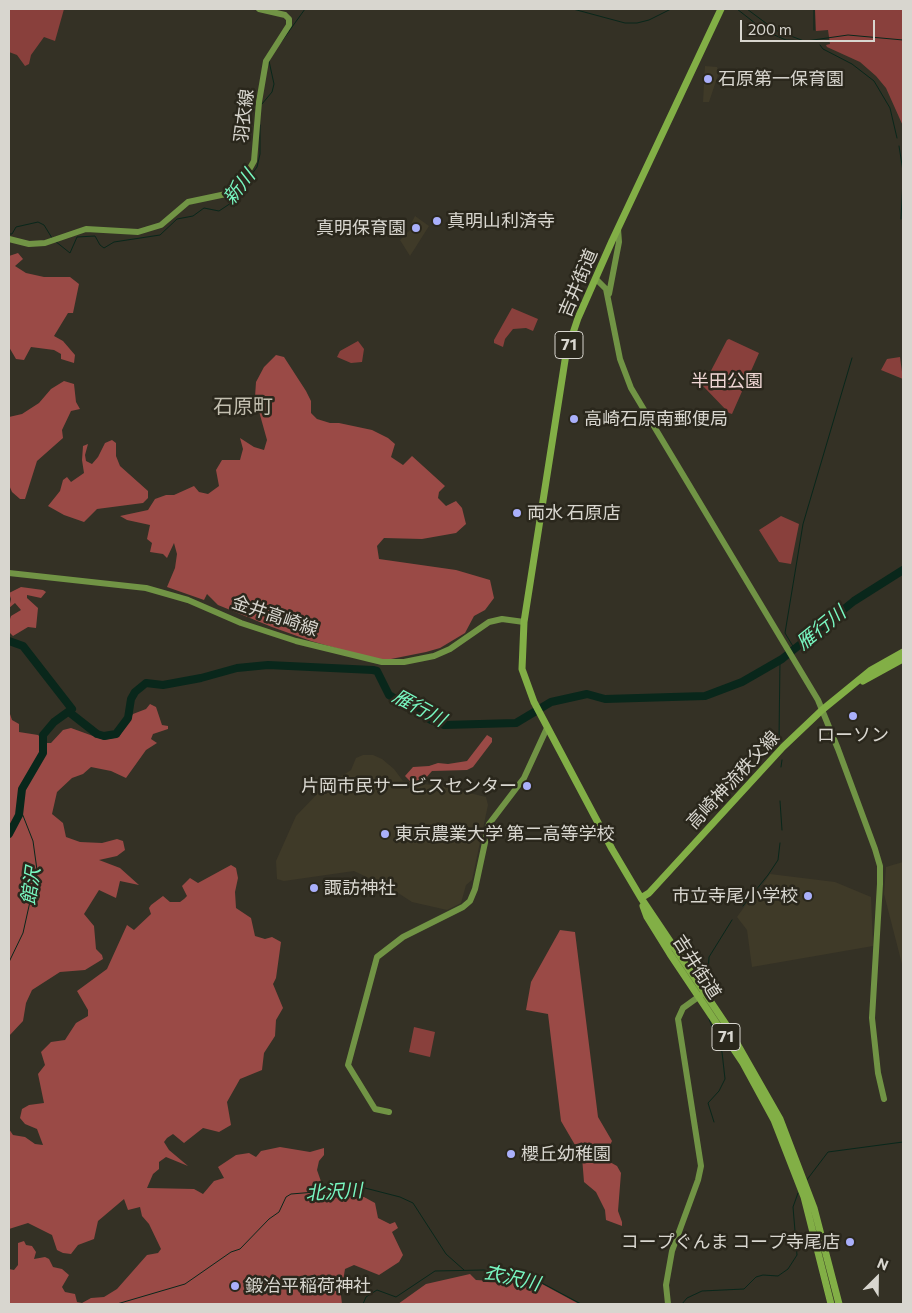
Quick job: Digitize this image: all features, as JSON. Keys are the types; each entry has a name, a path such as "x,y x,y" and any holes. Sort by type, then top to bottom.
{"main road":[{"name":"吉井街道","path":"721,9 578,318 566,354 524,622 522,668 528,691 612,850 760,1093 774,1120 804,1197 831,1304"},
{"name":"高崎神流秩父線","path":"641,898 649,893 783,747 822,710 871,670 903,652"},
{"name":"高崎神流秩父線","path":"852,687 903,659"},
{"name":"吉井街道","path":"701,995 765,1090 780,1119 807,1187 839,1304"}],"street":[{"name":"羽衣線","path":"9,239 29,244 45,243 86,229 138,232 161,225 188,202 226,194 233,189 245,177 254,161 259,102 266,61 289,25 289,19 285,15 259,9"},
{"path":"618,229 618,242 608,310 620,359 631,388 822,710 880,866 872,1018 878,1073 884,1099"},
{"path":"596,279 606,289 609,298"},
{"name":"金井高崎線","path":"9,574 146,588 188,600 241,623 296,641 382,662 404,662 434,656 450,649 489,622 502,619 524,622"},
{"path":"389,1112 375,1109 348,1065 377,957 403,937 463,907 470,901 475,889 489,824 524,778 547,728"},
{"path":"668,1304 666,1285 672,1251 698,1180 701,1166 678,1019 679,1012 701,995"}],"shaded area":[{"path":"705,66 717,67 719,72 709,102 703,102"},
{"path":"415,216 429,226 410,256 400,240 412,228 411,224"},
{"path":"18,253 23,259 15,266 26,273 44,277 70,277 79,284 73,313 68,313 54,336 63,341 75,355 74,363 61,359 61,354 54,350 31,347 24,360 16,359 9,347 9,256"},
{"path":"276,355 284,357 306,391 311,401 311,413 317,419 372,430 388,438 395,444 391,457 403,465 412,456 445,486 439,492 438,498 446,506 456,501 462,508 466,524 456,533 422,539 384,538 377,546 379,559 456,570 490,580 494,598 485,610 474,616 465,633 440,648 426,652 391,659 374,659 311,641 272,627 218,605 207,594 204,600 167,587 175,568 177,554 174,543 167,558 163,554 150,552 152,543 147,539 150,525 127,520 120,516 148,510 155,499 166,495 174,495 194,486 199,492 208,494 219,486 216,470 222,460 240,460 243,449 240,438 254,447 264,450 267,440 255,397 256,382 264,367"},
{"path":"64,381 74,384 76,402 80,409 71,411 62,430 63,438 37,461 25,499 20,499 12,492 9,485 9,417 22,414 39,403 51,389"},
{"path":"112,440 116,443 116,456 120,466 148,491 148,498 143,503 97,509 84,522 64,515 48,506 60,491 63,480 67,477 71,482 84,473 82,460 83,446 88,444 85,455 86,461 92,464 105,443"},
{"path":"21,587 46,592 41,598 27,595 27,598 38,608 36,628 28,627 13,636 9,632 9,622 11,616 21,610 15,603 9,608 11,599 9,593"},
{"path":"150,704 156,707 162,725 168,726 168,729 153,734 151,739 157,743 146,750 126,778 111,771 91,767 83,774 72,778 57,792 52,814 63,823 66,837 80,842 102,843 117,839 123,841 125,850 117,856 99,860 120,868 139,885 120,881 116,898 99,890 84,914 94,926 96,949 103,959 85,970 60,972 32,990 26,1003 23,1021 9,1036 9,711 12,720 19,724 19,732 38,735 46,743 51,743 63,730 71,728 104,740 119,737 133,714 146,709"},
{"path":"487,735 492,738 492,742 473,767 467,770 432,771 425,779 411,782 405,776 413,767 467,761"},
{"name":"東京農業大学 第二高等学校","path":"363,755 373,755 382,759 394,769 403,781 445,787 486,797 488,805 472,880 466,885 461,903 447,910 412,902 392,889 354,871 284,881 277,879 276,861 296,816 321,790 351,770 356,758"},
{"path":"903,862 903,968 884,894 886,867"},
{"path":"231,865 236,868 238,878 235,892 236,908 251,918 255,936 265,939 272,937 281,942 276,978 273,984 283,1008 276,1020 275,1036 264,1053 262,1070 240,1079 227,1102 231,1125 219,1132 203,1128 184,1143 173,1134 167,1138 164,1142 169,1150 188,1166 166,1157 159,1162 159,1169 153,1174 147,1188 194,1189 203,1194 214,1181 224,1178 218,1167 236,1155 249,1153 256,1157 261,1151 280,1147 310,1152 324,1148 324,1155 319,1161 317,1170 325,1193 324,1199 348,1196 364,1197 375,1203 378,1218 390,1224 395,1222 398,1228 392,1232 403,1255 399,1262 379,1275 354,1265 345,1269 340,1287 342,1304 9,1304 9,1269 14,1270 18,1265 18,1243 24,1241 26,1245 32,1246 36,1252 34,1259 45,1257 49,1259 53,1267 62,1269 69,1275 62,1287 65,1292 75,1294 77,1302 82,1303 91,1298 104,1297 117,1289 147,1255 158,1253 161,1249 149,1224 142,1216 140,1207 128,1210 124,1199 98,1221 94,1239 78,1245 71,1254 57,1250 52,1235 28,1223 9,1229 9,1129 13,1135 25,1137 35,1144 43,1145 37,1129 25,1124 20,1118 22,1109 29,1105 44,1103 38,1074 45,1065 41,1052 51,1042 65,1040 76,1023 88,1016 88,1010 77,991 107,969 127,925 134,930 151,914 149,908 151,905 163,896 170,902 180,902 187,896 182,886 190,878 198,883"},
{"path":"770,874 835,882 871,897 873,946 752,967 747,930 737,917 747,903 769,892 763,884"},
{"path":"560,930 575,932 598,1117 612,1141 605,1155 608,1161 617,1166 621,1173 618,1211 622,1226 606,1220 605,1210 596,1192 584,1182 582,1157 561,1121 548,1014 526,1010 531,982"},
{"path":"470,1274 476,1280 542,1284 579,1304 398,1304 426,1284"}],"green space":[{"path":"9,9 64,9 55,41 44,37 31,55 29,64 25,66 17,55 9,52"},
{"path":"815,9 903,9 903,126 886,88 876,76 860,62 827,47 826,45 830,44 828,30 816,31"},
{"path":"512,308 538,319 533,331 526,328 513,329 505,339 503,347 494,343 494,340"},
{"name":"半田公園","path":"729,339 759,353 732,414 703,386"},
{"path":"358,341 364,349 362,362 351,363 337,357 340,351"},
{"path":"900,357 903,379 881,370 887,359"},
{"path":"781,516 799,524 791,564 779,562 759,530"},
{"path":"414,1027 435,1032 430,1057 409,1052"}],"waterway":[{"name":"新川","path":"282,41 305,9"},
{"name":"新川","path":"573,9 625,23 649,20 671,9"},
{"name":"新川","path":"737,9 765,31 786,40 806,41 848,35 903,40"},
{"path":"747,9 775,30 804,41"},
{"path":"814,9 814,30"},
{"path":"820,45 823,49 852,64 874,81 890,108 897,138"},
{"name":"新川","path":"262,104 272,92 274,84 269,61"},
{"name":"新川","path":"55,241 70,253 77,237 95,236 104,248 114,242 160,235 177,219 193,216 204,208 219,211 231,203 257,167 260,154 260,125"},
{"path":"899,146 903,171"},
{"path":"901,219 903,179"},
{"name":"新川","path":"9,234 12,234 16,227 38,222 44,225 52,238"},
{"path":"794,648 785,633 803,524 852,358"},
{"name":"雁行川","path":"9,641 23,646 72,709 69,712 97,734 104,736 116,734 128,718 131,699 135,692 146,683 163,685 201,678 237,668 268,665 373,670 377,671 389,695 431,720 444,725 516,723 551,702 587,694 605,699 705,696 742,682 782,659 854,601 903,570"},
{"path":"779,740 780,660"},
{"path":"9,834 19,815 22,789 43,753 43,735 54,722 72,709"},
{"path":"781,767 782,760"},
{"path":"780,801 782,830"},
{"name":"館沢","path":"9,962 23,933 37,870 33,841 20,808"},
{"path":"743,906 778,860 780,843"},
{"path":"707,990 709,957 732,920"},
{"path":"709,1019 722,1052 725,1079 719,1091 708,1103 714,1122"},
{"name":"衣沢川","path":"806,1181 828,1152 903,1142"},
{"name":"北沢川","path":"117,1304 185,1284 231,1252 240,1249 269,1219 279,1212 286,1197 291,1194 365,1188 400,1197 413,1203 446,1254 464,1270"},
{"name":"衣沢川","path":"682,1304 687,1298 702,1291 744,1289 756,1277 763,1275 778,1276 788,1269 797,1255 793,1207 798,1193"},
{"name":"衣沢川","path":"363,1304 366,1297 377,1290 396,1297 435,1271 484,1270 542,1283 581,1304"}],"place":[{"name":"石原第一保育園","path":"708,79"},
{"name":"真明山利済寺","path":"437,221"},
{"name":"真明保育園","path":"416,228"},
{"name":"高崎石原南郵便局","path":"574,419"},
{"name":"両水 石原店","path":"517,513"},
{"name":"ローソン","path":"853,716"},
{"name":"片岡市民サービスセンター","path":"527,786"},
{"name":"東京農業大学 第二高等学校","path":"385,834"},
{"name":"諏訪神社","path":"314,888"},
{"name":"市立寺尾小学校","path":"808,896"},
{"name":"櫻丘幼稚園","path":"511,1154"},
{"name":"コープぐんま コープ寺尾店","path":"850,1242"},
{"name":"鍛冶平稲荷神社","path":"235,1286"}],"district":[{"name":"石原町","path":"243,406"}]}
